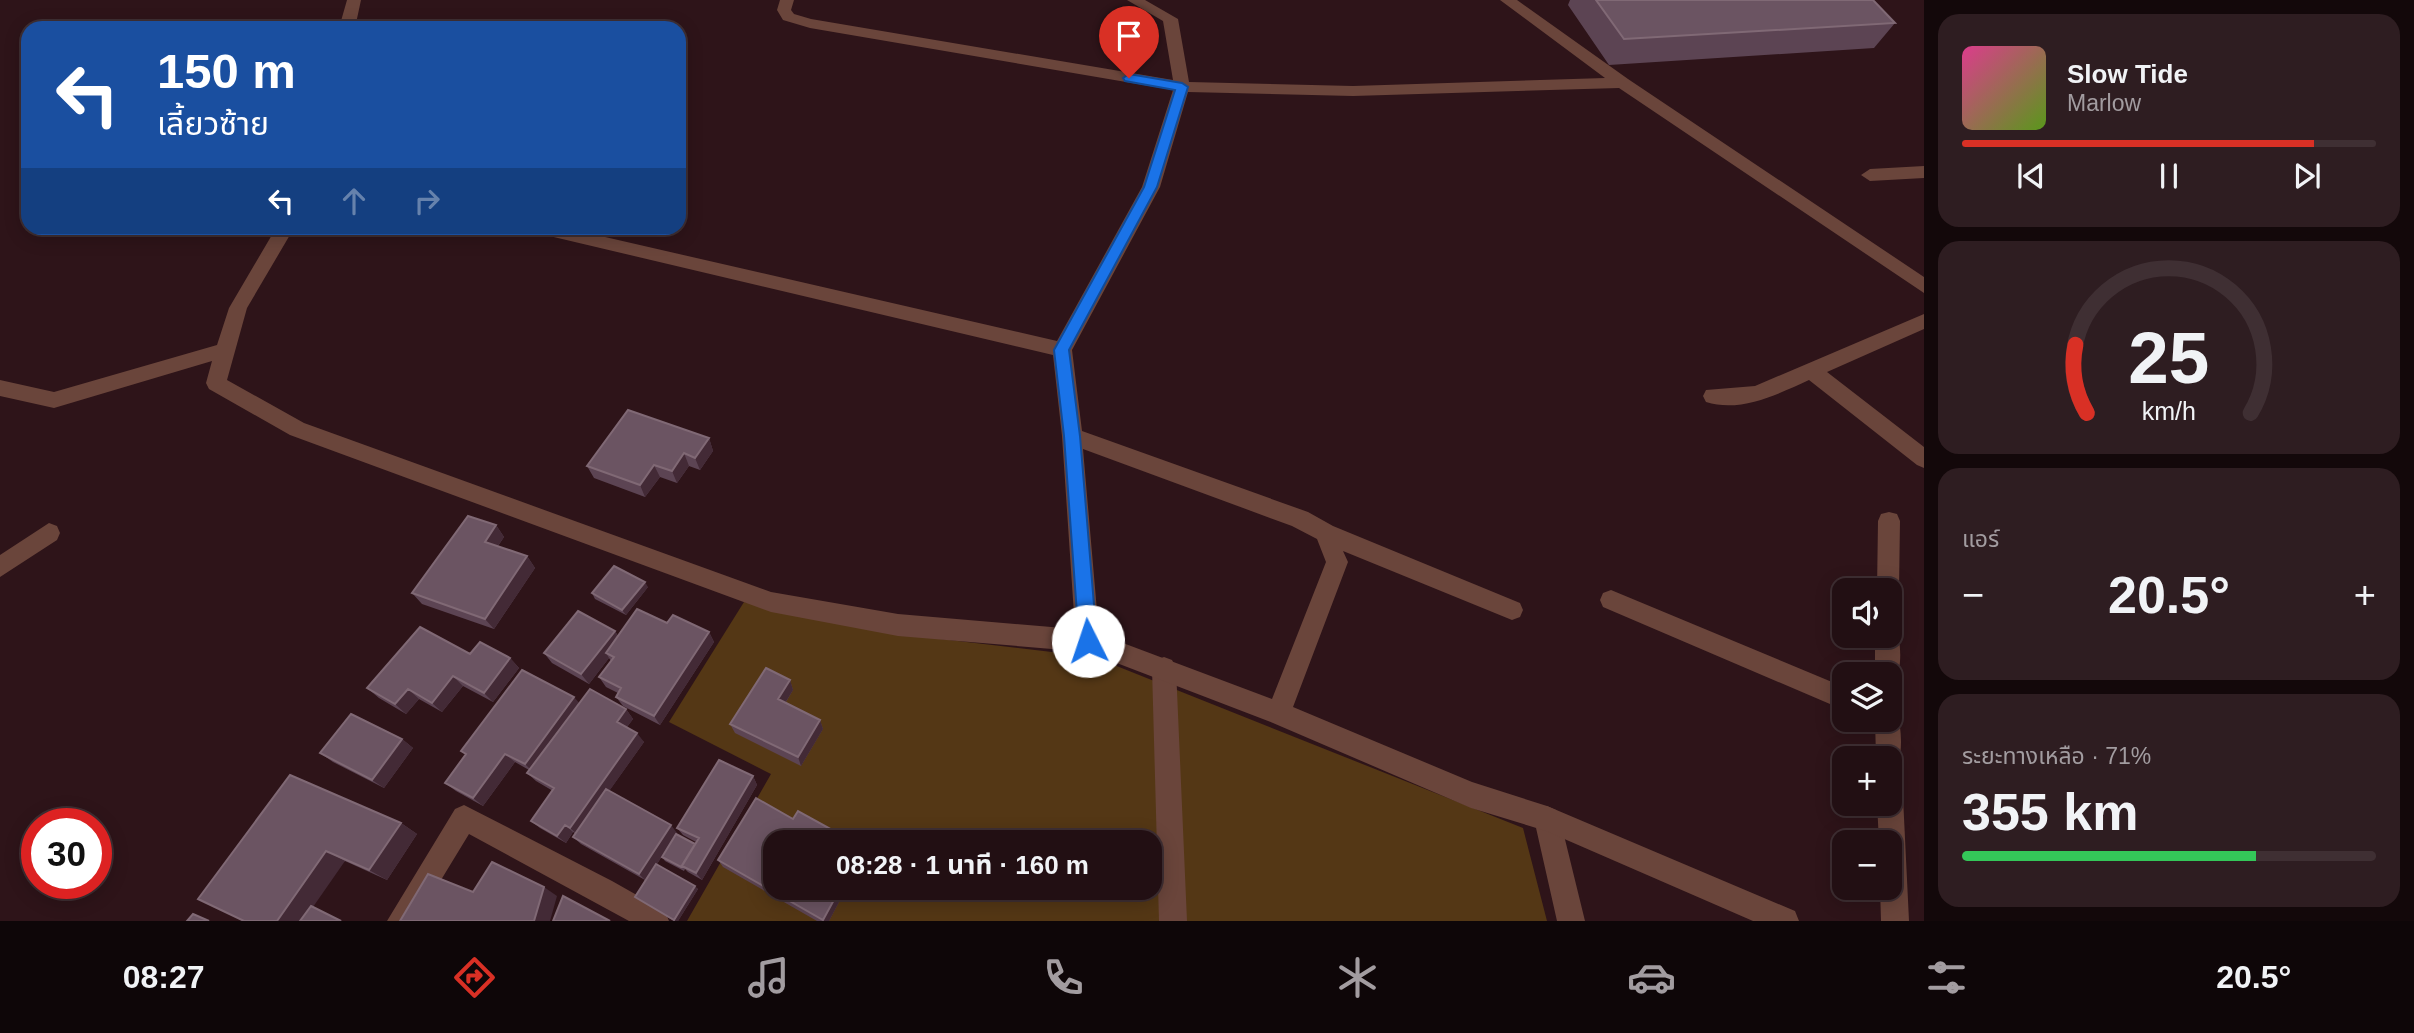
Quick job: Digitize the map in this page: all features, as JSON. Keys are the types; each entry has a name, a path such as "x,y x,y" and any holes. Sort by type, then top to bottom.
{"street":[{"path":"349,21 354,0"},
{"path":"787,0 784,10 788,17 810,23 1182,87 1353,91 1622,83"},
{"path":"1088,641 1072,436 1062,350 1151,187 1182,87 1170,19 1134,0"},
{"path":"1507,0 1622,83 1924,286"},
{"path":"1870,175 1924,173"},
{"path":"281,235 238,308 216,383 297,429 771,602 898,625 1088,641 1279,713 1471,796 1547,819 1785,921"},
{"path":"571,235 1062,350"},
{"path":"1713,396 1757,394 1924,321"},
{"path":"0,388 54,400 226,350"},
{"path":"1811,371 1924,459"},
{"path":"1072,436 1300,519 1325,533 1512,610"},
{"path":"1888,578 1889,521"},
{"path":"0,567 49,533"},
{"path":"1279,713 1337,562 1325,533"},
{"path":"1611,600 1832,694"},
{"path":"1164,668 1173,921"},
{"path":"1891,816 1895,921"},
{"path":"401,921 464,818 603,890 655,921"},
{"path":"1547,819 1571,921"}],"shaded area":[{"path":"744,602 889,633 1094,657 1523,828 1547,921 687,921 771,774 669,722"}],"building":[{"path":"1596,0 1873,0 1895,23 1624,39"},
{"path":"628,410 709,438 695,458 684,453 672,471 654,465 640,485 587,466"},
{"path":"468,516 496,525 485,542 527,556 485,619 412,593"},
{"path":"614,566 645,582 622,610 592,593"},
{"path":"637,609 667,623 673,615 709,632 654,716 616,697 621,688 599,677 614,657 606,653"},
{"path":"578,611 615,631 581,674 544,653"},
{"path":"420,627 470,654 480,642 510,658 484,693 453,676 432,703 408,689 395,704 367,688"},
{"path":"766,668 790,680 778,699 820,720 798,757 730,724"},
{"path":"522,670 574,697 525,764 505,754 473,798 445,783 466,754 461,751"},
{"path":"590,689 626,709 617,722 637,733 570,828 565,825 557,836 531,821 554,788 527,773"},
{"path":"351,714 402,739 372,780 320,753"},
{"path":"719,760 753,776 696,873 682,866 699,838 677,828"},
{"path":"290,775 401,823 369,870 326,851 277,921 244,921 198,899"},
{"path":"606,789 671,825 639,874 573,837"},
{"path":"756,798 793,819 798,811 832,830 763,830 763,886 718,860"},
{"path":"676,834 695,844 681,867 662,857"},
{"path":"492,862 544,887 534,921 400,921 428,874 473,892"},
{"path":"656,864 695,886 674,920 635,897"},
{"path":"563,896 610,921 553,921"},
{"path":"788,900 834,900 823,920"},
{"path":"311,906 341,921 300,921"},
{"path":"193,914 209,921 187,921"}],"route":[{"path":"1088,641 1072,436 1062,350 1151,187 1182,87 1129,78"}]}
